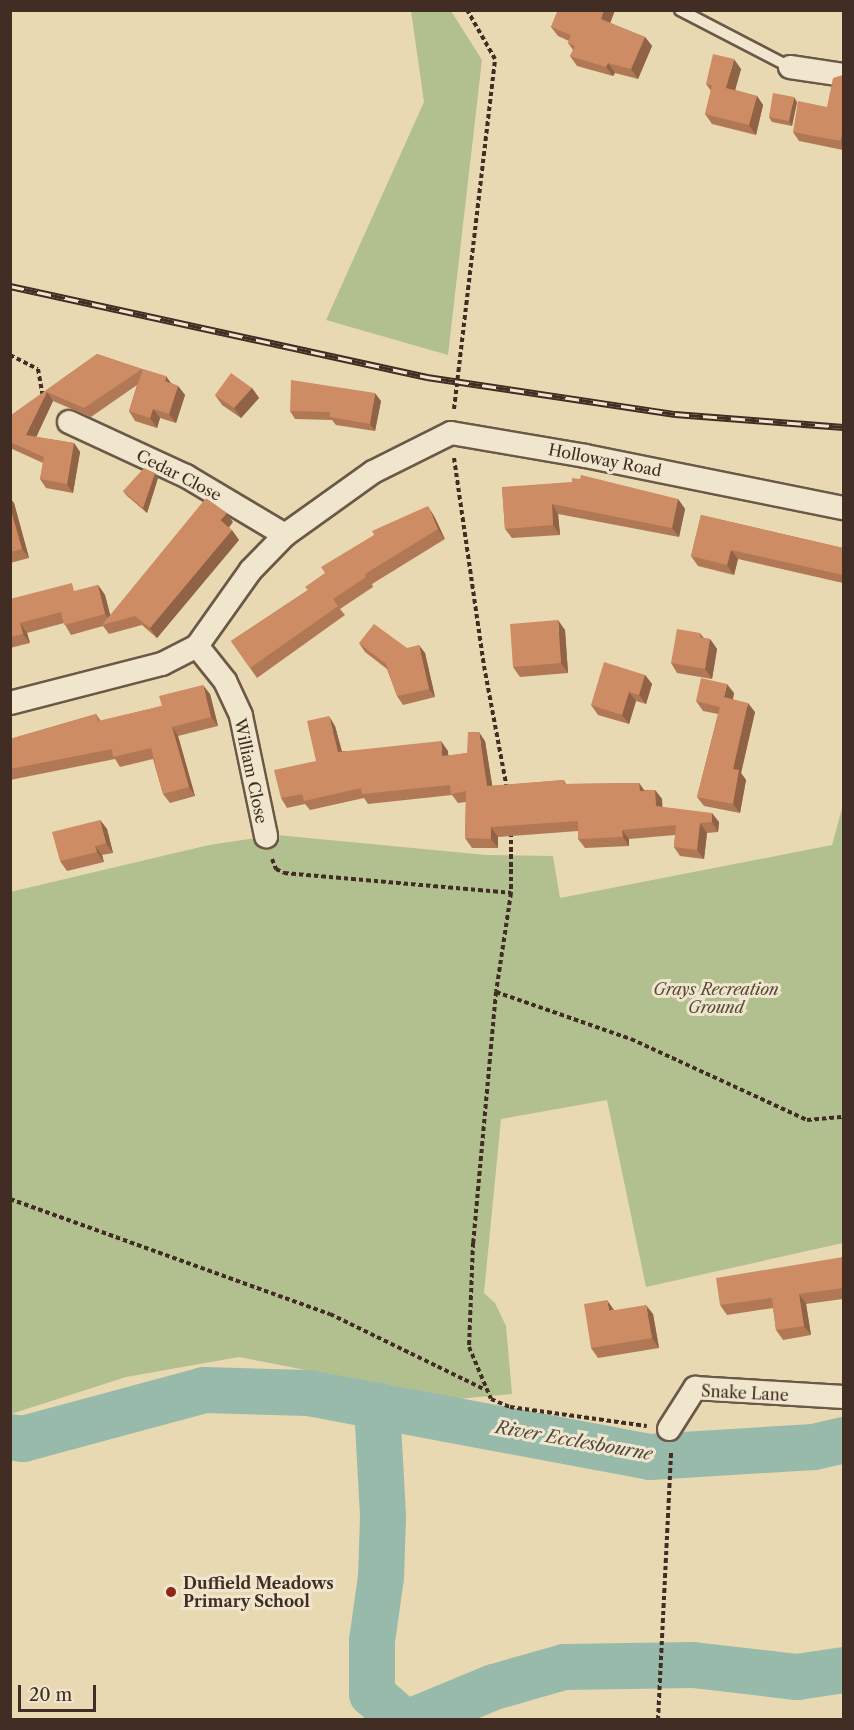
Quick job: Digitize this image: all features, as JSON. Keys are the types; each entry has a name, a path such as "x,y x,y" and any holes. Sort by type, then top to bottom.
{"street":[{"path":"790,66 843,75"},
{"name":"Cedar Close","path":"69,422 186,476 285,535"},
{"path":"10,703 162,664 197,646 250,570 285,535 373,472 451,433"},
{"name":"Holloway Road","path":"451,433 585,456 843,508"},
{"name":"William Close","path":"197,646 225,681 241,716 266,836"},
{"name":"Snake Lane","path":"670,1435 695,1388 843,1397"}],"lane":[{"path":"680,10 790,66"}],"path":[{"path":"467,10 495,59 451,433 474,603 507,791"},
{"path":"10,355 38,369 41,395 69,422"},
{"path":"511,824 511,893 496,992 470,1301 469,1347 491,1399 510,1407 670,1435 662,1636 657,1684 658,1719"},
{"path":"266,836 276,869 284,873 511,893"},
{"path":"496,992 631,1039 807,1120 843,1117"},
{"path":"10,1199 330,1314 485,1389"}],"green space":[{"path":"411,11 451,11 482,60 448,355 326,320 424,102"},
{"name":"Grays Recreation Ground","path":"843,805 843,1243 646,1287 607,1100 501,1119 484,1293 495,1303 506,1326 512,1394 456,1399 239,1357 126,1377 11,1414 10,892 209,845 277,835 486,855 553,856 560,898 832,845"}],"building":[{"path":"558,10 604,10 601,19 645,37 631,69 608,63 606,67 570,56 575,46 568,43 571,35 551,27"},
{"path":"713,54 734,59 726,88 757,96 749,125 705,114 712,85 706,84"},
{"path":"843,75 841,141 793,132 798,101 827,107 833,78"},
{"path":"773,93 794,97 789,121 769,117"},
{"path":"97,354 142,369 84,408 47,392 26,435 74,443 67,484 40,479 44,457 10,442 10,416"},
{"path":"143,369 166,376 165,381 178,386 169,414 153,409 150,418 129,411"},
{"path":"231,373 252,388 234,408 215,395"},
{"path":"291,380 375,393 370,424 330,417 330,412 290,411"},
{"path":"144,468 155,473 143,508 123,491"},
{"path":"581,475 678,499 672,528 552,504 553,525 505,529 502,487 572,482 572,478 580,479"},
{"path":"206,498 227,513 220,520 232,530 150,628 135,616 102,625"},
{"path":"428,506 438,529 365,574 366,577 333,599 338,606 250,668 231,641 308,590 305,587 325,573 321,567 374,535 372,531"},
{"path":"10,507 22,549 10,552"},
{"path":"701,515 843,548 843,575 731,550 727,565 691,556"},
{"path":"72,583 74,591 98,585 105,614 64,625 61,612 20,623 23,634 10,637 10,599"},
{"path":"558,620 561,663 513,667 510,624"},
{"path":"374,624 407,648 419,645 429,689 397,696 386,664 359,643"},
{"path":"677,629 700,633 700,638 710,639 705,669 671,663"},
{"path":"604,662 645,675 639,695 629,692 622,715 591,705"},
{"path":"701,678 727,684 724,697 748,703 733,769 739,770 733,804 697,797 720,707 696,701"},
{"path":"203,685 211,717 172,727 189,787 163,794 151,748 113,757 112,749 10,769 10,739 96,714 98,721 162,706 159,696"},
{"path":"329,716 338,752 441,741 442,756 467,753 468,732 479,732 487,786 564,780 564,784 639,783 640,791 655,790 656,806 712,813 712,822 700,823 697,850 674,847 676,825 622,830 623,837 578,839 578,821 491,827 491,839 465,838 466,791 451,794 450,785 362,794 361,788 304,801 302,794 281,798 274,770 316,761 307,721"},
{"path":"100,820 106,843 95,846 97,852 60,861 52,832"},
{"path":"843,1257 843,1288 799,1294 804,1326 776,1330 772,1298 720,1305 716,1278"},
{"path":"607,1300 609,1311 646,1305 652,1338 591,1348 584,1304"}],"waterway":[{"name":"River Ecclesbourne","path":"10,1437 23,1439 204,1390 308,1393 650,1457 814,1447 844,1440"},
{"name":"River Ecclesbourne","path":"377,1405 383,1517 381,1577 372,1641 372,1694 402,1720"},
{"name":"River Ecclesbourne","path":"414,1720 494,1687 564,1667 693,1665 797,1677 844,1670"}],"railway":[{"path":"10,286 427,377 675,414 844,427"}],"place":[{"name":"Duffield Meadows Primary School","path":"171,1592"}]}
